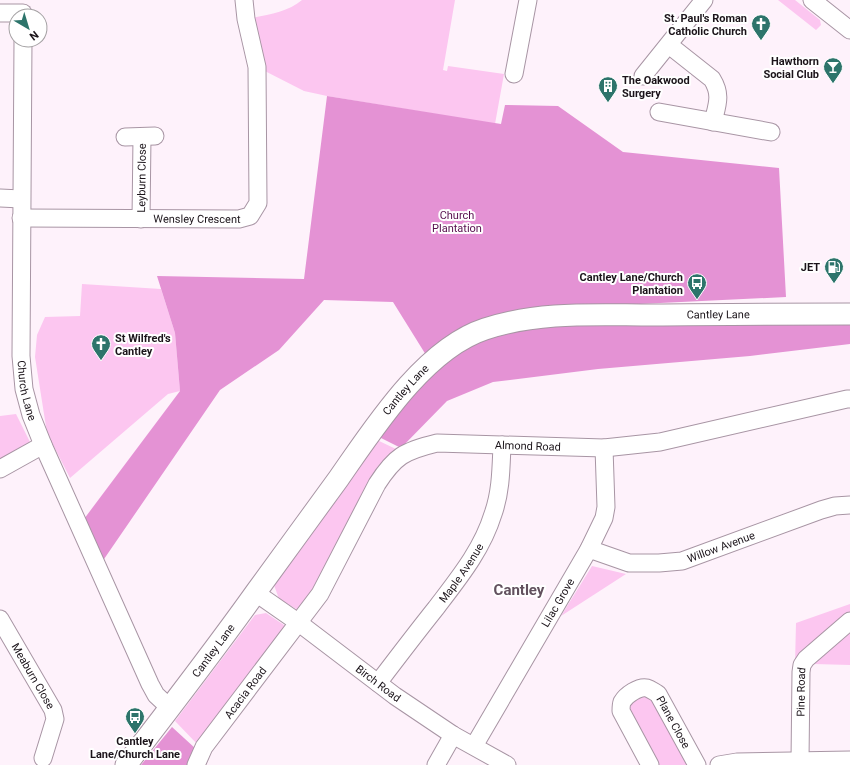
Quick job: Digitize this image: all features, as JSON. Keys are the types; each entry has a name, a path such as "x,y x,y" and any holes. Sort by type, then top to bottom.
{"main road":[{"name":"Cantley Lane","path":"126,765 256,593 392,404 441,354 461,340 482,330 516,320 543,316 850,314"}],"street":[{"name":"Wensley Crescent","path":"21,218 239,219 250,216 258,203 257,67 246,19 244,0"},
{"path":"514,74 528,0"},
{"path":"643,76 704,0"},
{"path":"812,0 850,30"},
{"path":"669,45 712,79 716,87 718,99 714,122"},
{"name":"Church Lane","path":"23,48 21,356 26,395 31,415 43,445 150,684 156,695 170,708"},
{"path":"659,112 771,132"},
{"name":"Leyburn Close","path":"125,137 148,137 141,219"},
{"path":"0,198 21,199"},
{"name":"Almond Road","path":"299,623 320,594 377,484 388,467 401,455 419,447 437,443 604,448 660,442 850,399"},
{"path":"0,469 43,445"},
{"name":"Maple Avenue","path":"378,683 463,573 476,553 493,516 497,500 501,477 502,445"},
{"name":"Lilac Grove","path":"474,746 589,549 604,518 606,507 604,448"},
{"name":"Willow Avenue","path":"589,549 629,563 682,561 821,510 835,506 850,505"},
{"name":"Birch Road","path":"256,593 299,623 378,683 453,735 507,765"},
{"name":"Meaburn Close","path":"0,619 53,710 54,719 43,758"},
{"name":"Pine Road","path":"800,761 802,665 806,659 850,621"},
{"name":"Acacia Road","path":"196,765 204,747 299,623"},
{"name":"Plane Close","path":"650,765 621,711 622,702 626,697 640,688 645,687 658,694 697,765"},
{"path":"436,765 453,735"},
{"path":"719,765 737,762 850,760"}],"shaded area":[{"path":"302,0 455,0 443,70 447,71 448,66 504,74 495,124 304,91 257,67 246,19 283,11"},
{"path":"778,0 795,0 820,20 821,25 816,30"},
{"path":"82,284 161,289 175,333 180,391 168,394 70,478 47,433 35,357 37,335 45,317 80,316"},
{"path":"16,414 31,444 0,461 0,416"},
{"path":"377,440 398,450 372,476 313,592 298,610 279,599 274,585"},
{"path":"592,566 626,574 561,616"},
{"path":"850,604 850,615 795,664 796,623"},
{"path":"266,613 284,625 283,634 199,746 175,721 255,615"},
{"path":"850,633 850,665 814,664"},
{"path":"651,694 686,760 686,765 656,765 628,712 629,704 632,699"}],"green space":[{"name":"Church Plantation","path":"327,96 501,124 505,105 558,106 623,152 779,168 786,297 515,310 459,330 426,355 393,302 324,300 279,350 220,390 102,562 84,519 180,391 175,333 157,276 304,279"},
{"path":"755,323 850,325 850,344 750,356 598,369 493,382 447,401 401,448 379,437 431,372 461,349 492,335 530,326"},
{"path":"172,727 196,749 190,765 141,765"}],"place":[{"name":"St. Paul's Roman Catholic Church","path":"761,41"},
{"name":"Hawthorn Social Club","path":"833,84"},
{"name":"The Oakwood Surgery","path":"608,103"},
{"name":"JET","path":"834,284"},
{"name":"Cantley Lane/Church Plantation","path":"697,300"},
{"name":"St Wilfred's Cantley","path":"101,361"},
{"name":"Cantley Lane/Church Lane","path":"135,734"}],"district":[{"name":"Cantley","path":"519,590"}]}
